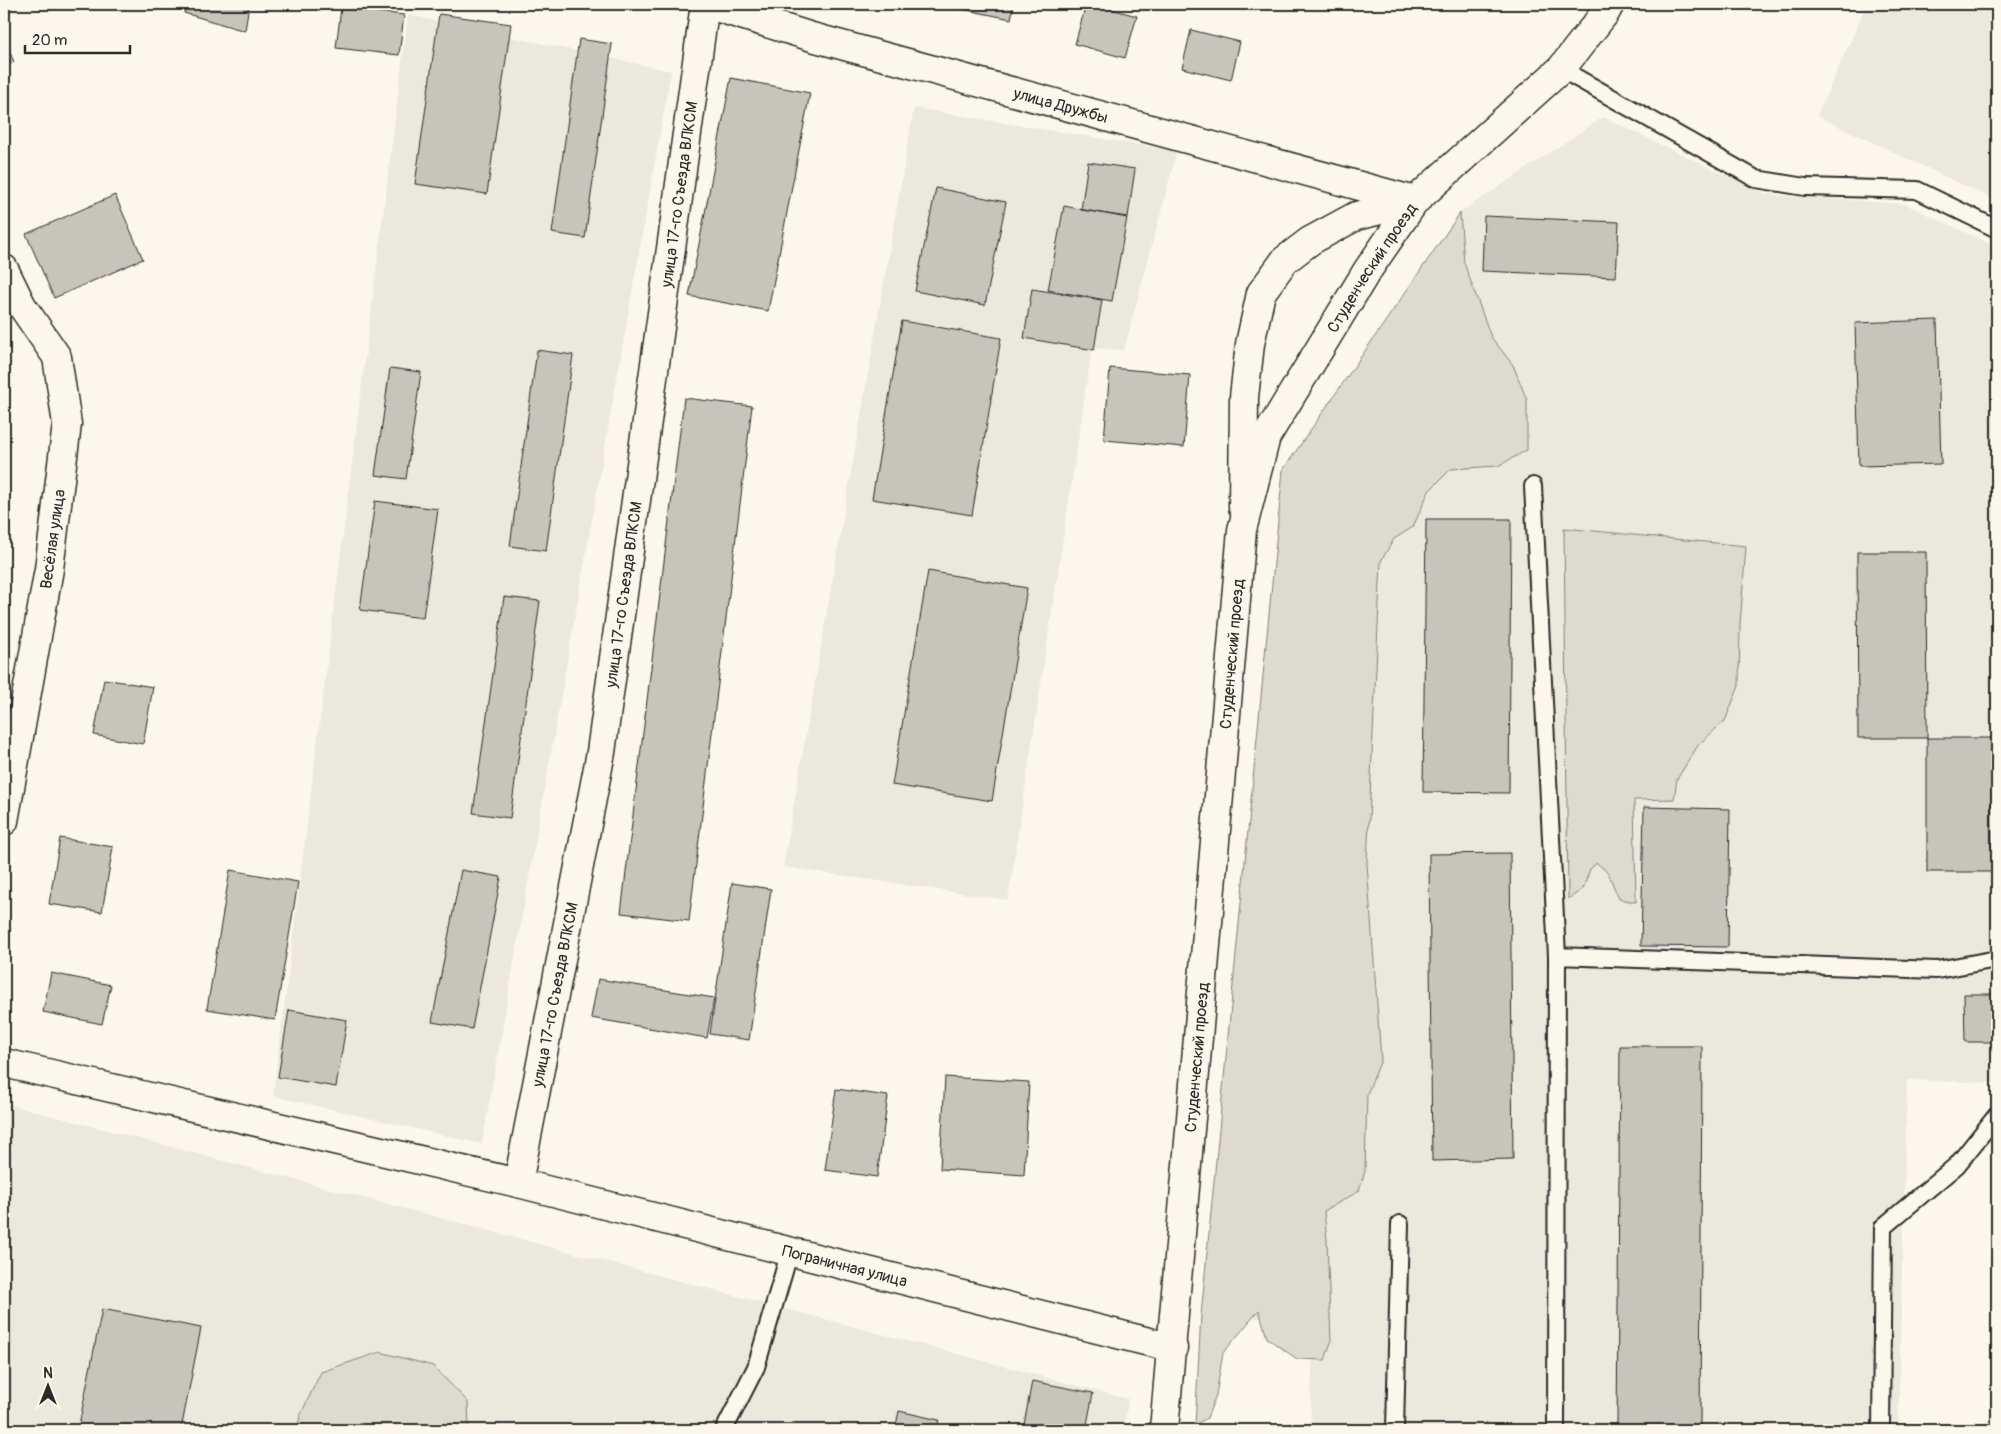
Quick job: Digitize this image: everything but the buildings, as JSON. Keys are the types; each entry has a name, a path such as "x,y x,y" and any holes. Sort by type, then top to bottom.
{"street":[{"name":"улица Дружбы","path":"706,4 812,37 1415,201"},
{"name":"улица 17-го Съезда ВЛКСМ","path":"518,1183 601,752 706,4"},
{"name":"Студенческий проезд","path":"1164,1430 1242,530 1266,437 1367,271 1415,201 1561,69 1606,13 1610,4"},
{"path":"1242,530 1244,397 1250,344 1261,293 1285,260 1310,241 1356,216 1415,201"},
{"name":"Весёлая улица","path":"4,269 13,309 56,357 67,424 50,569 4,821"},
{"name":"Пограничная улица","path":"4,1063 518,1183 1172,1348"}],"lane":[{"path":"1561,69 1756,179 1805,187 1917,190 1997,229"},
{"path":"1533,486 1557,956 1556,1430"},
{"path":"1557,956 1937,970 1993,964"},
{"path":"1881,1430 1883,1227 1957,1165 1997,1115"},
{"path":"1395,1430 1400,1224"},
{"path":"724,1430 756,1367 790,1252"}],"shaded area":[{"path":"1867,4 1997,4 1997,201 1817,116"},
{"path":"408,15 671,71 482,1144 273,1096"},
{"path":"914,108 1177,151 1124,350 1092,348 1008,900 783,867"},
{"path":"1603,117 1765,194 1905,204 1997,247 1997,1083 1907,1080 1898,1430 1310,1430 1314,1321 1201,1315 1283,470 1460,213"},
{"path":"1460,213 1464,263 1491,337 1513,365 1527,400 1527,450 1498,466 1451,469 1429,491 1413,527 1394,539 1381,561 1367,863 1381,1060 1367,1094 1365,1171 1359,1191 1324,1211 1331,1342 1325,1360 1297,1359 1267,1338 1259,1310 1223,1353 1216,1395 1207,1418 1195,1425 1201,1315 1283,470"},
{"path":"1564,528 1746,546 1740,625 1739,686 1725,721 1699,744 1677,779 1674,799 1634,800 1636,902 1619,899 1608,873 1597,863 1590,869 1583,889 1568,899"},
{"path":"4,1103 1128,1399 1124,1430 4,1430"},
{"path":"380,1352 433,1366 468,1402 469,1430 297,1430 300,1416 321,1372"}]}
